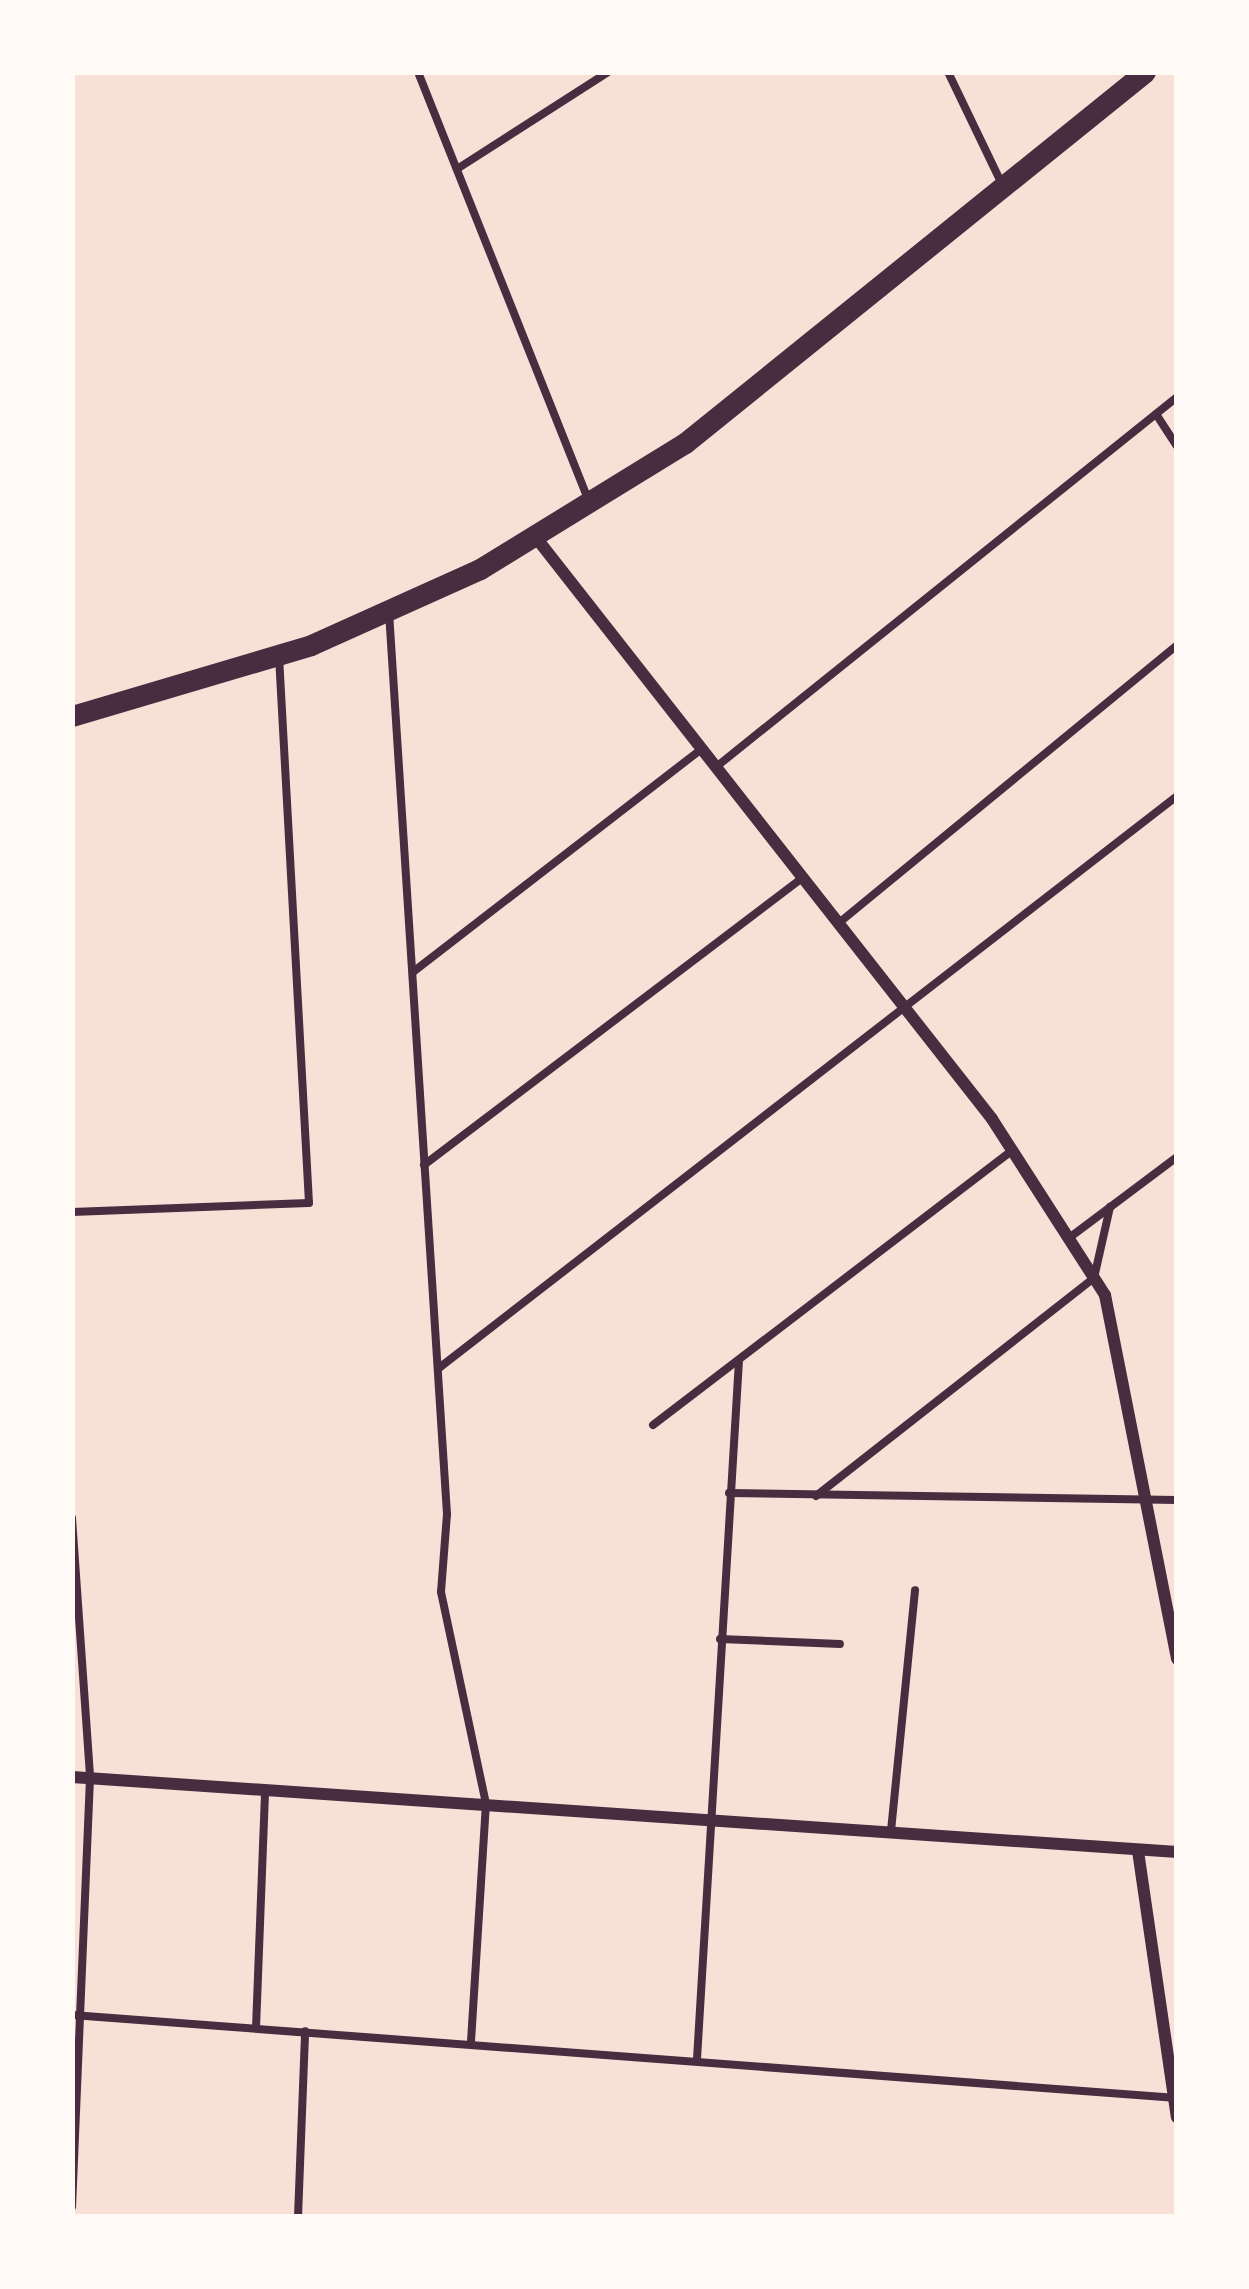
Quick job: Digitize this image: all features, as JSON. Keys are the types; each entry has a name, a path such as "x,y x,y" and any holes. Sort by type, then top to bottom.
{"street":[{"path":"72,716 279,654 389,610 589,502 685,443 1144,72"},
{"path":"534,535 906,1010 1012,1151 1094,1278 1177,1659"},
{"path":"72,1777 1177,1852"},
{"path":"1138,1851 1177,2116"}],"lane":[{"path":"418,72 589,502"},
{"path":"457,169 608,72"},
{"path":"948,72 1004,186"},
{"path":"716,767 1177,397"},
{"path":"1156,414 1177,446"},
{"path":"389,610 437,1369 441,1592 486,1804 471,2043"},
{"path":"838,923 1177,645"},
{"path":"72,1212 309,1203 279,654"},
{"path":"412,973 702,749"},
{"path":"437,1369 1177,796"},
{"path":"424,1165 802,878"},
{"path":"653,1425 1012,1151"},
{"path":"1068,1239 1177,1157"},
{"path":"814,1497 1094,1278 1110,1208"},
{"path":"697,2060 739,1360"},
{"path":"729,1493 1177,1500"},
{"path":"72,1518 90,1778 72,2207"},
{"path":"891,1833 914,1590"},
{"path":"720,1639 840,1644"},
{"path":"256,2028 265,1789"},
{"path":"77,2016 1176,2098"},
{"path":"298,2217 305,2031"}]}
